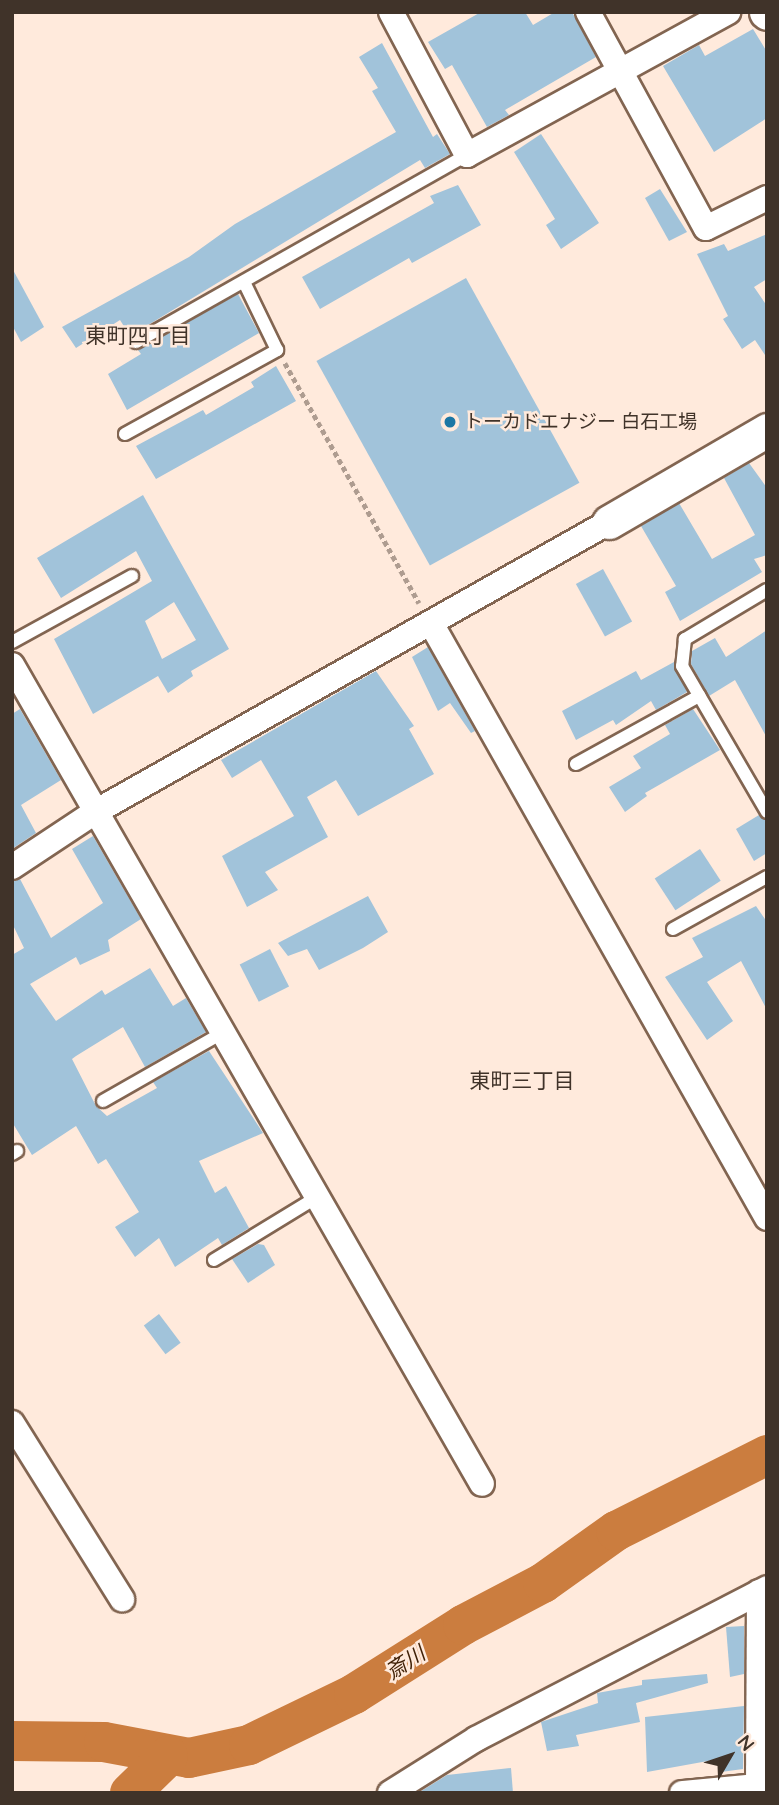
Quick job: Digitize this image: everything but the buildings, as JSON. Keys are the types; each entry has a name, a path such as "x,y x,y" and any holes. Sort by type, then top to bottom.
{"street":[{"path":"391,12 467,155 622,74 728,12"},
{"path":"588,12 705,228 767,198"},
{"path":"12,867 95,812 432,625 767,430"},
{"path":"432,625 767,1218"},
{"path":"12,665 20,695 95,812 226,1031 482,1484"},
{"path":"12,1423 122,1599"},
{"path":"390,1793 476,1740 763,1590 762,1785 682,1793"}],"lane":[{"path":"136,342 467,155"},
{"path":"125,434 277,350 244,282"},
{"path":"12,642 132,576"},
{"path":"767,590 685,639 682,666 767,812"},
{"path":"576,764 699,696"},
{"path":"673,929 767,877"},
{"path":"103,1101 226,1031"},
{"path":"214,1260 319,1196"}],"path":[{"path":"277,350 432,625"}],"waterway":[{"name":"斎川","path":"12,1741 104,1742 189,1758 249,1745 354,1694 463,1625 543,1583 616,1531 767,1455"},
{"path":"130,1793 168,1756"}],"place":[{"name":"トーカドエナジー 白石工場","path":"450,422"}],"district":[{"name":"東町四丁目","path":"138,335"},
{"name":"東町三丁目","path":"522,1080"}]}
